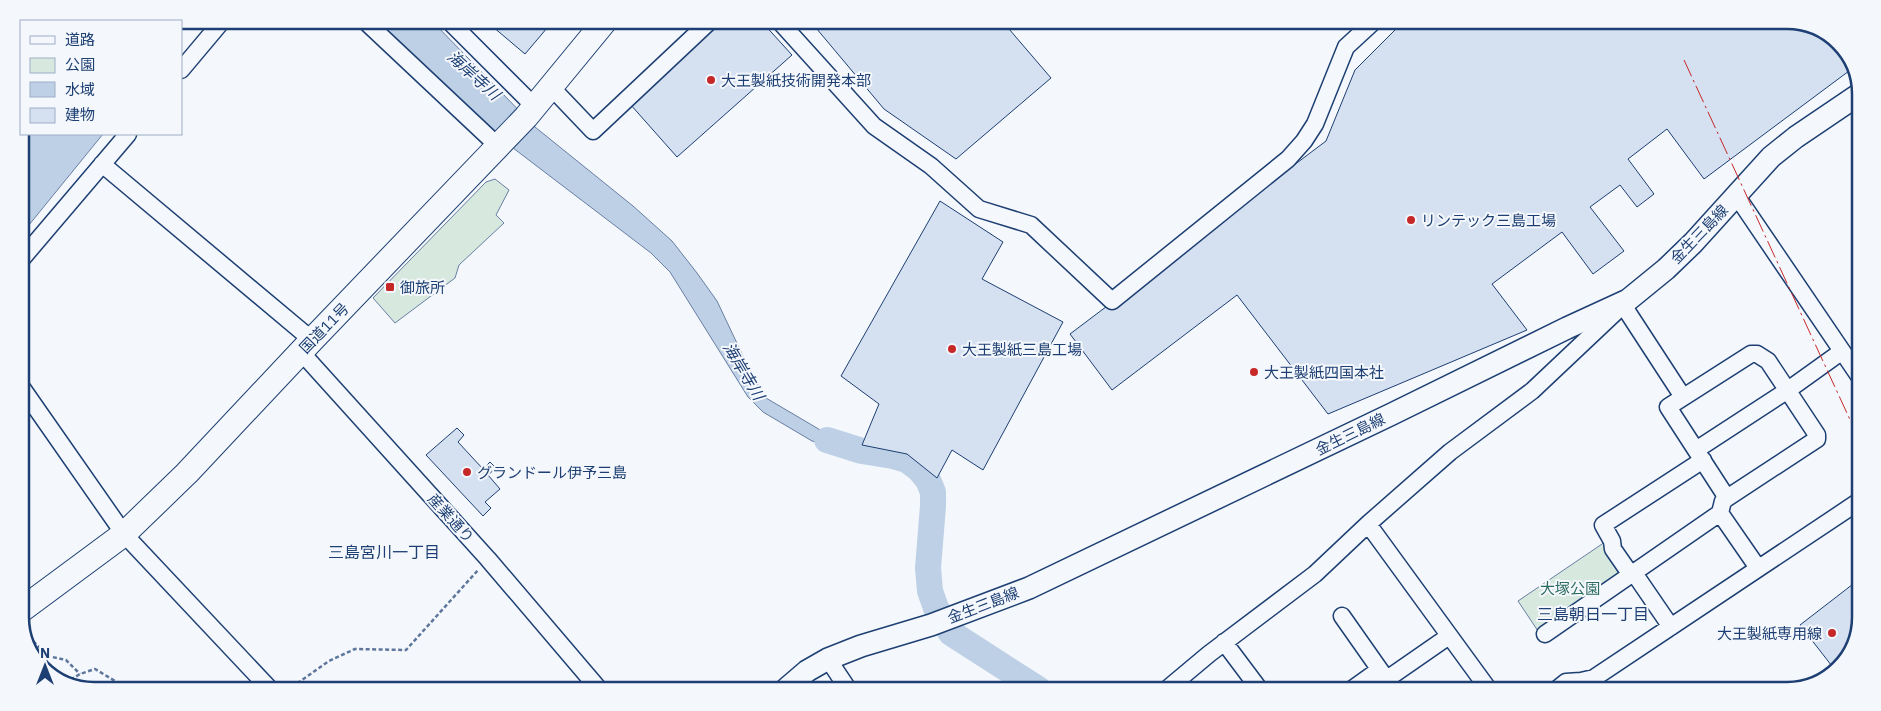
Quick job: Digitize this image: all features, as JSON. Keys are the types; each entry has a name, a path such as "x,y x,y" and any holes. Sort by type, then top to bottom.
{"highway":[{"name":"国道11号","path":"29,604 124,534 187,473 531,112 599,29"}],"main road":[{"name":"金生三島線","path":"795,682 828,659 860,646 930,625 1029,588 1567,328 1626,302 1666,269 1693,243 1771,157 1796,137 1852,99"}],"street":[{"path":"182,69 215,29"},
{"path":"374,29 501,144"},
{"path":"456,29 531,112"},
{"path":"552,88 593,131 702,29"},
{"path":"786,29 874,126 931,166 979,209 1031,226 1112,301 1288,159 1304,141 1315,124 1346,47 1366,29"},
{"path":"29,250 127,135"},
{"name":"産業通り","path":"102,164 306,346 593,682"},
{"path":"1736,195 1852,367"},
{"path":"1176,682 1224,642 1315,574 1368,524 1450,452 1532,391 1626,302 1683,397"},
{"path":"1670,627 1613,549 1612,541 1603,525 1841,352"},
{"path":"1545,634 1720,513 1723,501 1727,498 1817,439 1818,436 1768,361 1757,354 1751,354 1668,407 1727,498"},
{"path":"29,398 124,534 263,682"},
{"path":"1566,682 1594,678 1852,506"},
{"path":"1720,513 1758,568"},
{"path":"1368,524 1483,682"},
{"path":"1342,616 1387,680 1449,636"},
{"path":"1224,642 1254,682"},
{"path":"828,659 843,682"}],"path":[{"path":"300,682 329,661 355,649 406,650 488,559"},
{"path":"34,642 48,656 66,660 80,674"},
{"path":"72,679 95,669 117,682"}],"green space":[{"path":"495,179 509,190 496,215 504,223 459,265 455,278 395,323 373,298 486,182"},
{"name":"大塚公園","path":"1605,542 1622,575 1538,631 1518,601"}],"water":[{"path":"383,29 440,29 535,127 633,206 672,241 717,301 752,375 766,398 822,431 862,440 862,451 860,453 812,441 763,412 748,397 670,272 651,253 492,132"},
{"path":"29,135 102,135 29,225"}],"building":[{"path":"495,29 546,29 525,54"},
{"name":"大王製紙技術開発本部","path":"714,29 768,29 792,55 677,157 630,104"},
{"path":"817,29 1009,29 1051,78 956,159 884,109"},
{"name":"リンテック三島工場","path":"1396,29 1787,29 1800,30 1816,35 1839,54 1848,71 1704,179 1667,129 1628,159 1654,194 1637,207 1620,185 1590,207 1624,251 1593,274 1562,232 1492,284 1527,330 1328,414 1237,295 1112,390 1070,334 1326,141 1355,70"},
{"name":"大王製紙三島工場","path":"940,201 1003,242 982,279 1063,322 983,470 952,450 937,478 907,454 862,445 879,404 841,376"},
{"name":"グランドール伊予三島","path":"457,428 464,435 458,442 483,469 490,462 496,468 488,475 500,489 485,502 491,508 483,516 426,455"},
{"name":"大王製紙専用線","path":"1852,585 1852,625 1849,638 1839,657 1831,665 1800,625"}],"waterway":[{"name":"海岸寺川","path":"827,440 862,451 907,460 919,469 928,480 933,492 928,568 930,591 936,608 951,633 1027,682"}],"power":[{"path":"1684,60 1852,424"}],"place":[{"name":"大王製紙技術開発本部","path":"711,80"},
{"name":"リンテック三島工場","path":"1411,220"},
{"name":"御旅所","path":"390,287"},
{"name":"大王製紙三島工場","path":"952,349"},
{"name":"大王製紙四国本社","path":"1254,372"},
{"name":"グランドール伊予三島","path":"467,472"},
{"name":"大王製紙専用線","path":"1832,633"}],"district":[{"name":"三島宮川一丁目","path":"384,552"},
{"name":"三島朝日一丁目","path":"1593,614"}]}
